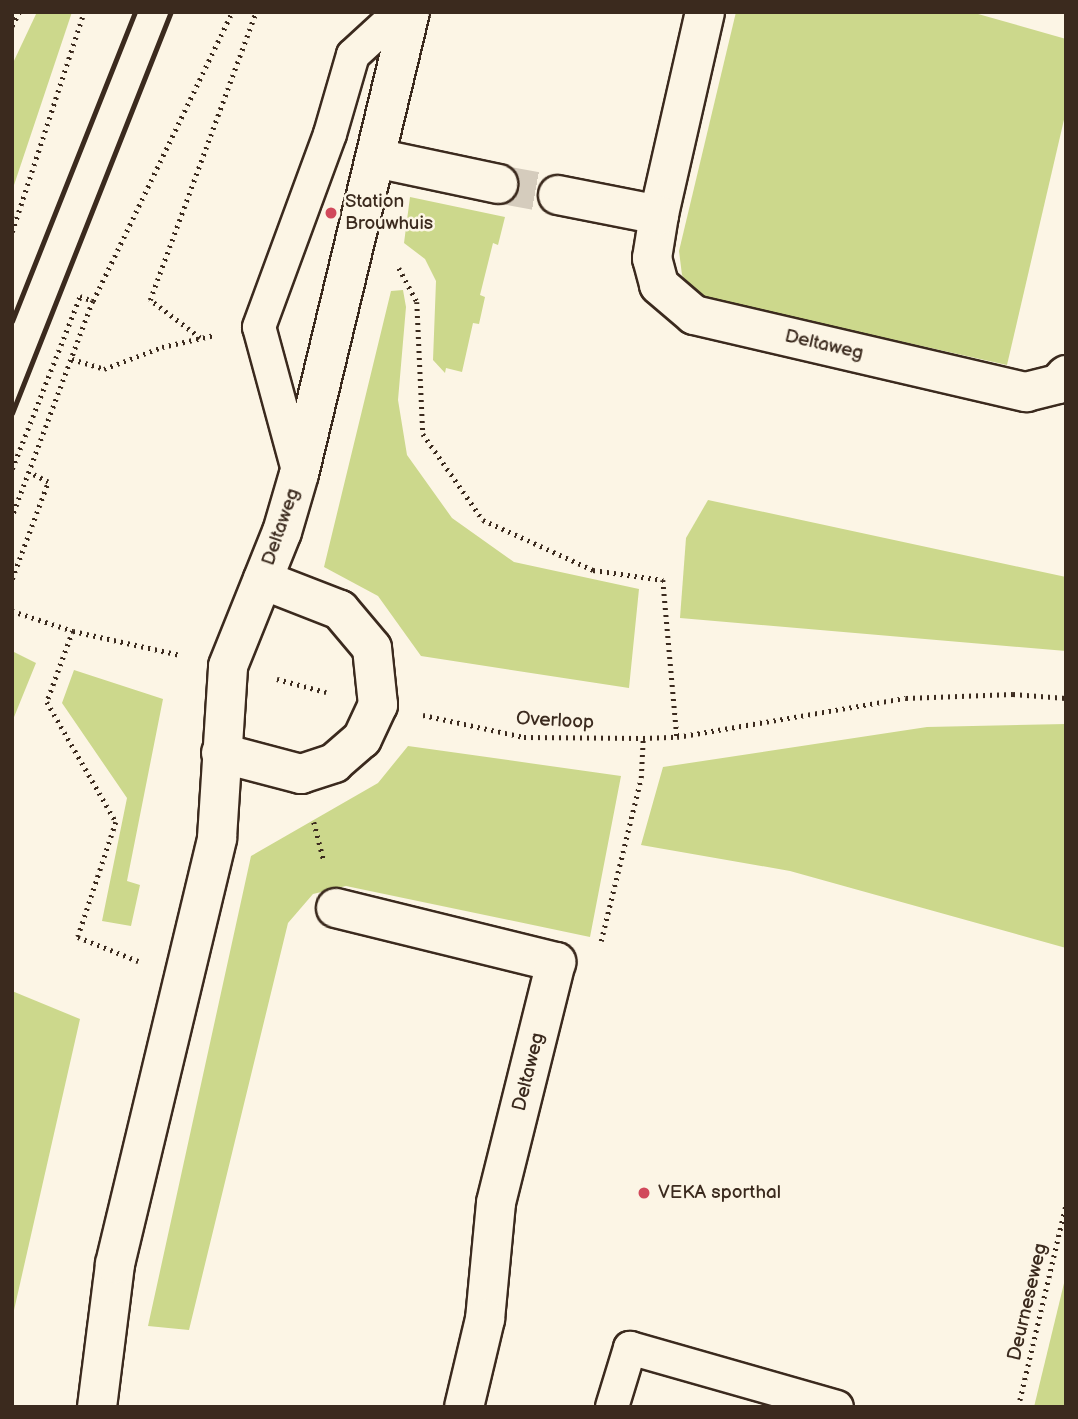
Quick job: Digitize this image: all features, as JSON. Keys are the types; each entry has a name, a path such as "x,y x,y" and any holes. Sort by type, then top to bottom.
{"street":[{"name":"Deltaweg","path":"97,1407 116,1264 217,838 228,666 263,580 299,474 410,12"},
{"name":"Deltaweg","path":"705,12 659,215 652,258 659,285 694,315 1027,392 1058,384 1066,375"},
{"path":"376,158 498,184"},
{"path":"558,195 659,215"},
{"name":"Deltaweg","path":"263,580 341,610 372,648 378,705"},
{"path":"221,753 302,774 334,763 362,739 378,705"},
{"path":"336,908 556,962"},
{"name":"Deltaweg","path":"464,1407 485,1319 496,1203 556,962"}],"lane":[{"path":"260,327 330,134 353,55 400,12"},
{"name":"Deltaweg","path":"260,327 299,474"},
{"path":"612,1407 631,1348 751,1396 837,1407"}],"path":[{"path":"12,26 19,12"},
{"path":"12,232 84,12"},
{"path":"12,518 93,301 232,12"},
{"path":"200,338 150,300 256,12"},
{"path":"353,251 401,269 412,291 417,302 423,434 483,520 593,570 663,580 677,737"},
{"path":"12,469 80,296 93,301"},
{"path":"72,359 104,369 162,347 260,327"},
{"path":"12,579 48,482 30,473"},
{"name":"Overloop","path":"12,611 73,631 228,666 378,705 524,737 677,737 906,698 1013,694 1066,698"},
{"path":"73,631 47,702 116,822 78,937 184,979"},
{"path":"556,962 600,944 641,778 643,738"},
{"path":"302,774 336,908"},
{"name":"Deurneseweg","path":"1017,1407 1066,1204"}],"green space":[{"path":"37,12 72,12 12,191 12,65"},
{"path":"736,12 971,12 1066,39 1066,111 1007,365 697,296 682,275 679,251"},
{"path":"410,197 505,217 498,245 493,243 480,295 485,297 479,324 473,323 462,372 446,368 445,373 433,360 436,281 425,259 404,243"},
{"path":"403,290 406,307 398,400 407,455 452,518 514,562 639,589 629,688 421,656 378,596 324,567 391,291"},
{"path":"708,500 1066,577 1066,651 680,618 686,538"},
{"path":"12,651 36,663 12,722"},
{"path":"74,670 163,699 127,881 140,885 131,926 102,921 127,798 62,703"},
{"path":"1066,724 1066,948 790,871 641,845 663,767 927,727"},
{"path":"408,746 621,776 590,937 346,886 313,894 288,923 189,1330 148,1326 251,856 378,783"},
{"path":"12,991 80,1019 12,1319"},
{"path":"1066,1275 1066,1407 1034,1407"}],"tunnel":[{"path":"498,184 558,195"}],"railway":[{"path":"12,321 135,12"},
{"path":"12,413 171,12"}],"place":[{"name":"Station Brouwhuis","path":"331,213"},
{"name":"VEKA sporthal","path":"644,1193"}]}
